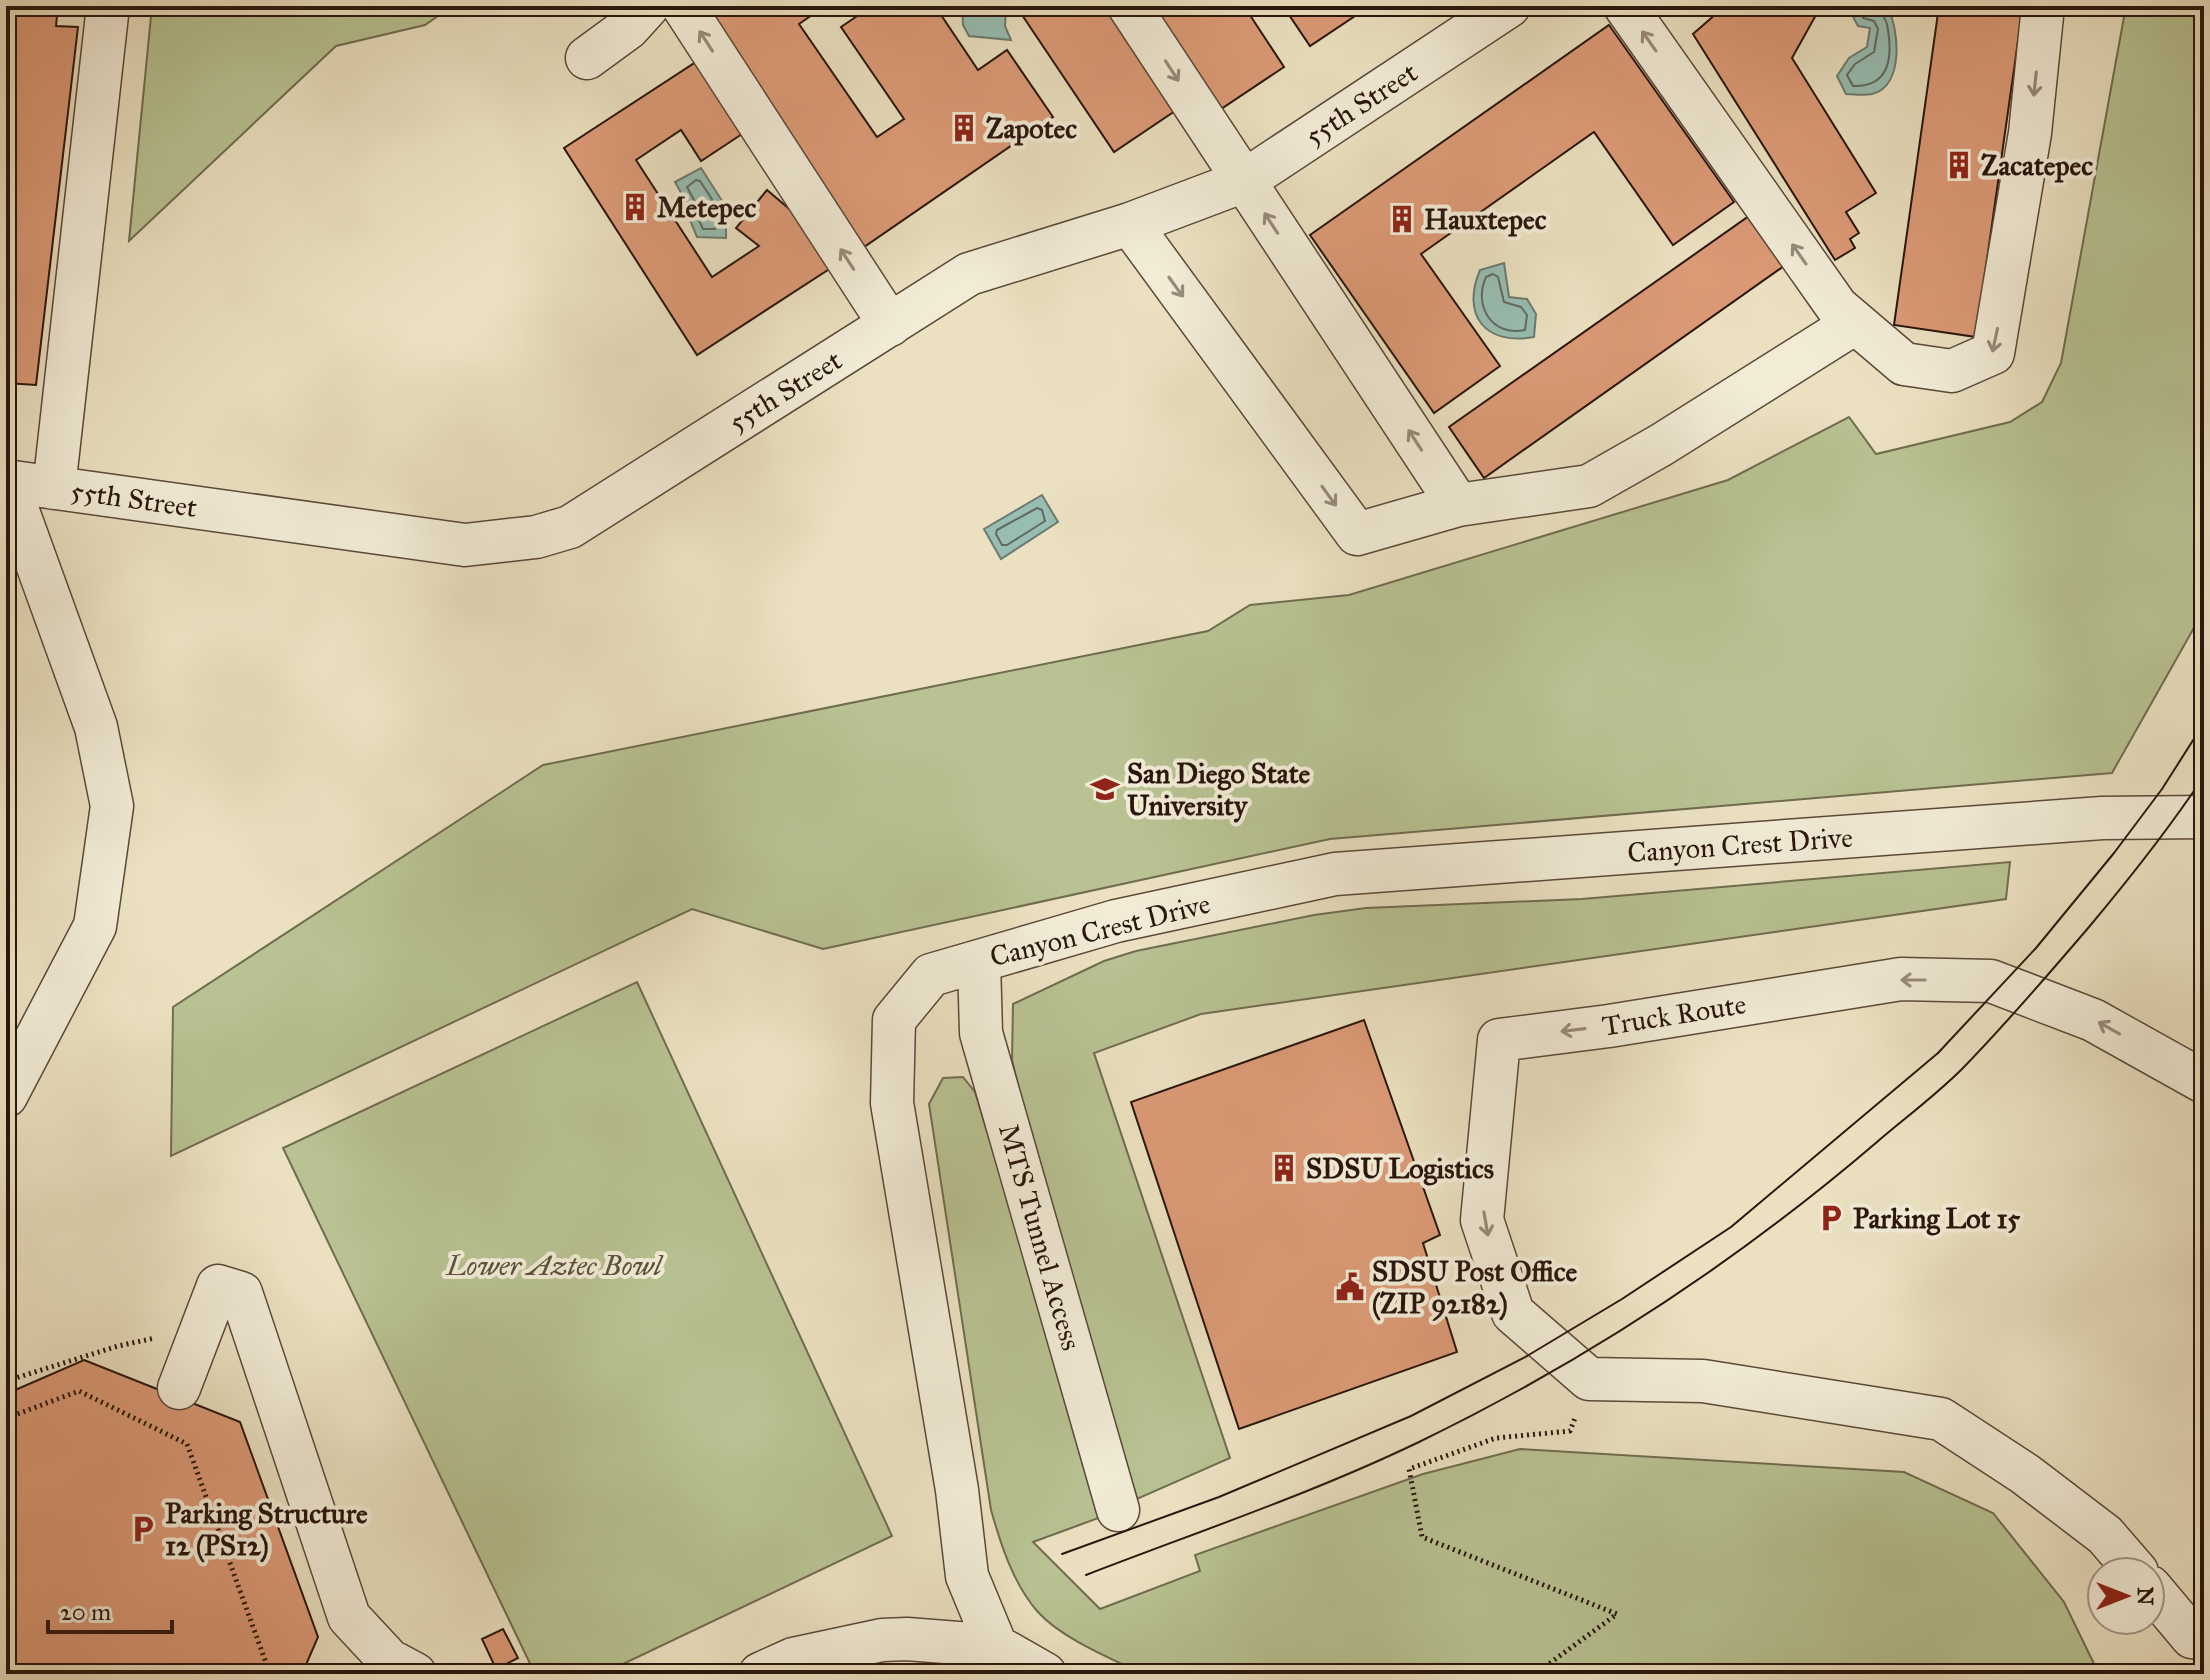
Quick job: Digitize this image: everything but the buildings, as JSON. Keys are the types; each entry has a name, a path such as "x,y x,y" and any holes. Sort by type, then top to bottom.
{"street":[{"path":"54,488 108,6"},
{"path":"587,58 628,28 648,6"},
{"path":"683,6 890,325"},
{"path":"1129,6 1458,505"},
{"name":"55th Street","path":"6,481 465,545 536,537 570,527 969,274 1130,224 1244,181 1509,6"},
{"path":"1625,6 1837,307 1904,364 1952,371 1993,353 2030,133 2043,6"},
{"path":"1130,224 1357,534 1458,505 1589,486 1661,445 1855,323"},
{"path":"6,481 96,727 112,806 95,926 6,1096"},
{"name":"Canyon Crest Drive","path":"996,1646 967,1576 957,1490 892,1103 894,1020 931,975 1116,921 1335,874 2102,818 2204,817"},
{"name":"MTS Tunnel Access","path":"979,961 981,1033 1118,1510"},
{"name":"Truck Route","path":"1589,1379 1513,1313 1482,1220 1499,1040 1609,1026 1901,979 1991,981 2093,1020 2204,1082"},
{"path":"179,1388 218,1286 241,1293 349,1617 389,1660 415,1674"},
{"path":"1589,1379 1703,1381 1941,1419 2025,1474 2105,1535 2123,1556"},
{"path":"2166,1606 2192,1637 2204,1638"},
{"path":"760,1674 793,1659 882,1640 907,1639 996,1646 1045,1674"}],"path":[{"path":"6,1381 118,1346"},
{"path":"1535,1674 1617,1614 1422,1537 1409,1469 1496,1438 1570,1431 1589,1379"},
{"path":"6,1416 79,1391 187,1444 270,1674"}],"green space":[{"path":"152,6 452,6 425,25 336,46 129,241"},
{"path":"2126,6 2204,6 2204,610 2112,773 1330,839 823,949 692,909 171,1156 173,1007 543,765 1208,631 1250,605 1349,595 1728,480 1849,417 1876,454 2010,422 2042,402 2061,363"},
{"path":"2010,862 2006,899 1201,1014 1094,1053 1230,1458 1137,1499 1032,1143 1012,1060 1013,1004 1104,961 1136,951 1314,915 1366,908 1582,899"},
{"name":"Lower Aztec Bowl","path":"637,982 892,1536 602,1674 535,1674 283,1148"},
{"path":"963,1077 975,1092 1104,1516 1033,1542 1100,1609 1200,1571 1195,1555 1423,1474 1520,1449 1904,1472 1993,1513 2064,1602 2099,1674 1143,1674 1087,1647 1047,1621 1029,1600 1009,1563 991,1510 929,1104 943,1078"}],"water":[{"path":"962,6 1003,6 1006,11 1005,26 1011,40 969,36 963,25"},
{"path":"1852,6 1887,6 1894,28 1896,55 1890,80 1883,89 1872,94 1846,94 1837,76 1849,58 1867,47 1870,28 1858,26 1851,13"},
{"path":"701,168 726,207 726,238 697,237 690,220 690,209 675,182"},
{"path":"1504,263 1509,297 1527,299 1536,314 1534,337 1502,337 1490,332 1476,313 1475,286 1480,270"},
{"path":"1042,495 1058,522 1001,559 984,529"}],"tram line":[{"path":"1062,1554 1219,1497 1411,1416 1527,1356 1622,1299 1731,1227 1938,1053 2036,948 2114,853 2162,789 2204,723"},
{"path":"1086,1575 1295,1496 1419,1442 1541,1378 1658,1307 1715,1268 1824,1186 1962,1069 2104,909 2204,776"}],"place":[{"name":"Zapotec","path":"964,128"},
{"name":"Zacatepec","path":"1959,165"},
{"name":"Metepec","path":"635,207"},
{"name":"Hauxtepec","path":"1402,219"},
{"name":"San Diego State University","path":"1105,789"},
{"name":"SDSU Logistics","path":"1284,1168"},
{"name":"Parking Lot 15","path":"1831,1218"},
{"name":"SDSU Post Office (ZIP 92182)","path":"1350,1287"},
{"name":"Parking Structure 12 (PS12)","path":"143,1529"}]}
